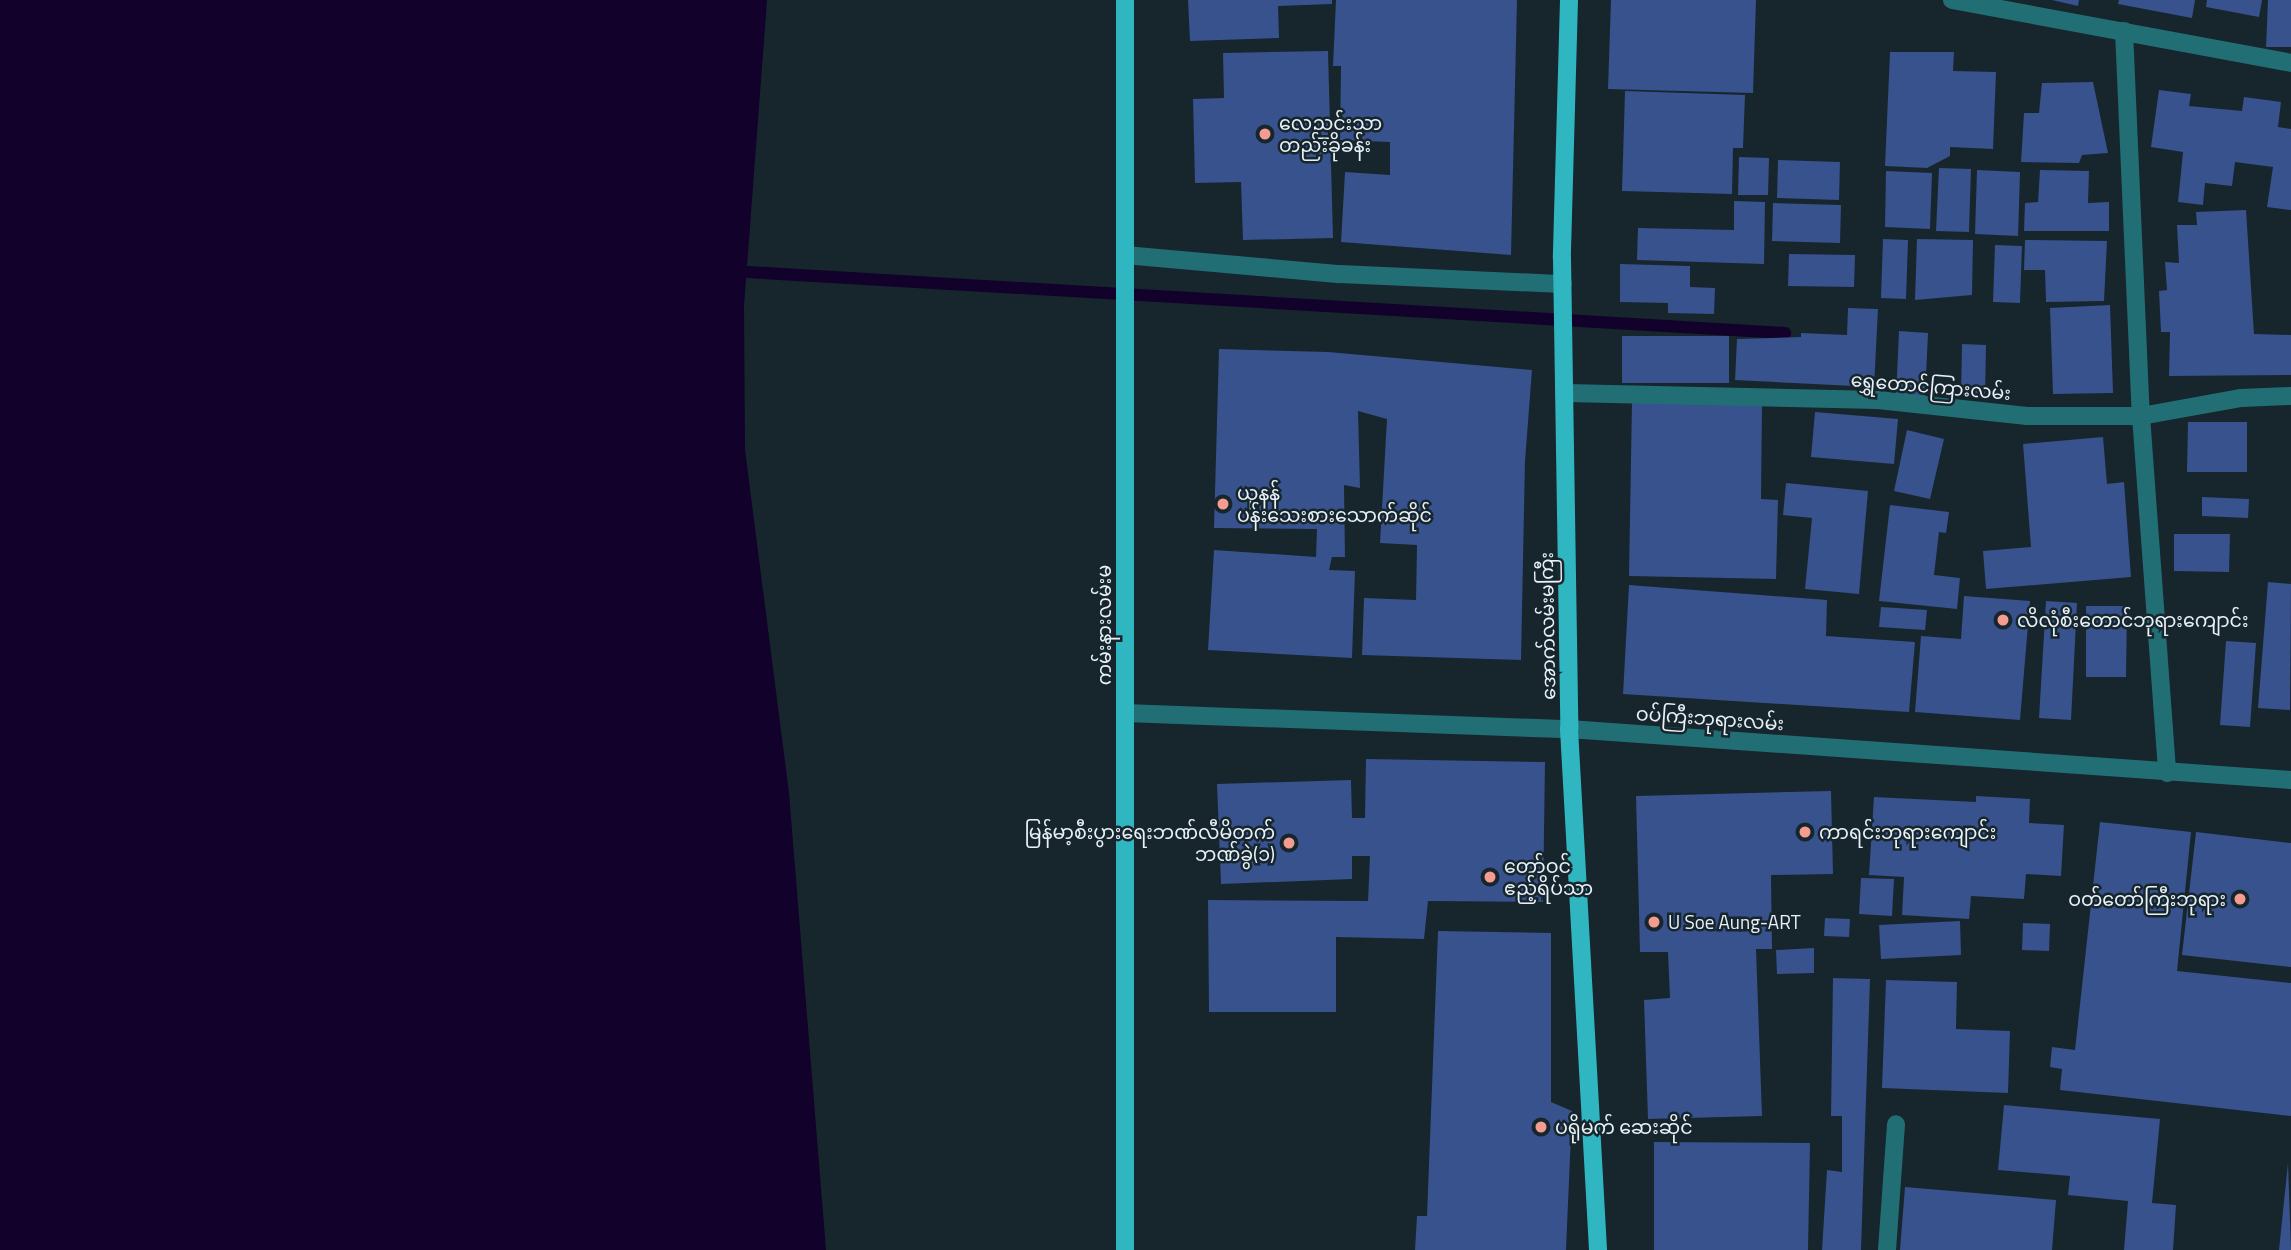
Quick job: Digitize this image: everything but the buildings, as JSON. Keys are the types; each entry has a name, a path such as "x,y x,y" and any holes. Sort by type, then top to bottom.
{"main road":[{"name":"ကမ်းနားလမ်းမ","path":"1125,0 1125,1250"},
{"name":"အောက်လမ်းမကြီး","path":"1569,0 1563,284 1569,729 1598,1250"}],"street":[{"path":"1952,0 2291,63"},
{"path":"2124,31 2141,415 2167,773"},
{"path":"1125,255 1340,274 1563,284"},
{"name":"ရွှေတောင်ကြားလမ်း","path":"1566,394 1878,400 2027,416 2141,415 2241,398 2291,396"},
{"name":"ဝပ်ကြီးဘုရားလမ်း","path":"1125,713 1569,729 2291,780"},
{"path":"1887,1250 1896,1124"}],"shaded area":[{"path":"0,0 767,0 744,306 745,450 789,793 826,1250 0,1250"}],"waterway":[{"path":"730,271 1785,333"}],"place":[{"name":"လေညင်းသာ တည်းခိုခန်း","path":"1265,134"},
{"name":"ယူနန် ပန်းသေးစားသောက်ဆိုင်","path":"1223,504"},
{"name":"လိလုံစီးတောင်ဘုရားကျောင်း","path":"2003,620"},
{"name":"ကာရင်းဘုရားကျောင်း","path":"1805,832"},
{"name":"မြန်မာ့စီးပွားရေးဘဏ်လီမိတက် ဘဏ်ခွဲ(၁)","path":"1289,843"},
{"name":"တော်ဝင် ဧည့်ရိပ်သာ","path":"1490,877"},
{"name":"ဝတ်တော်ကြီးဘုရား","path":"2240,899"},
{"name":"U Soe Aung-ART","path":"1654,922"},
{"name":"ပရိုမက် ဆေးဆိုင်","path":"1541,1127"}]}
